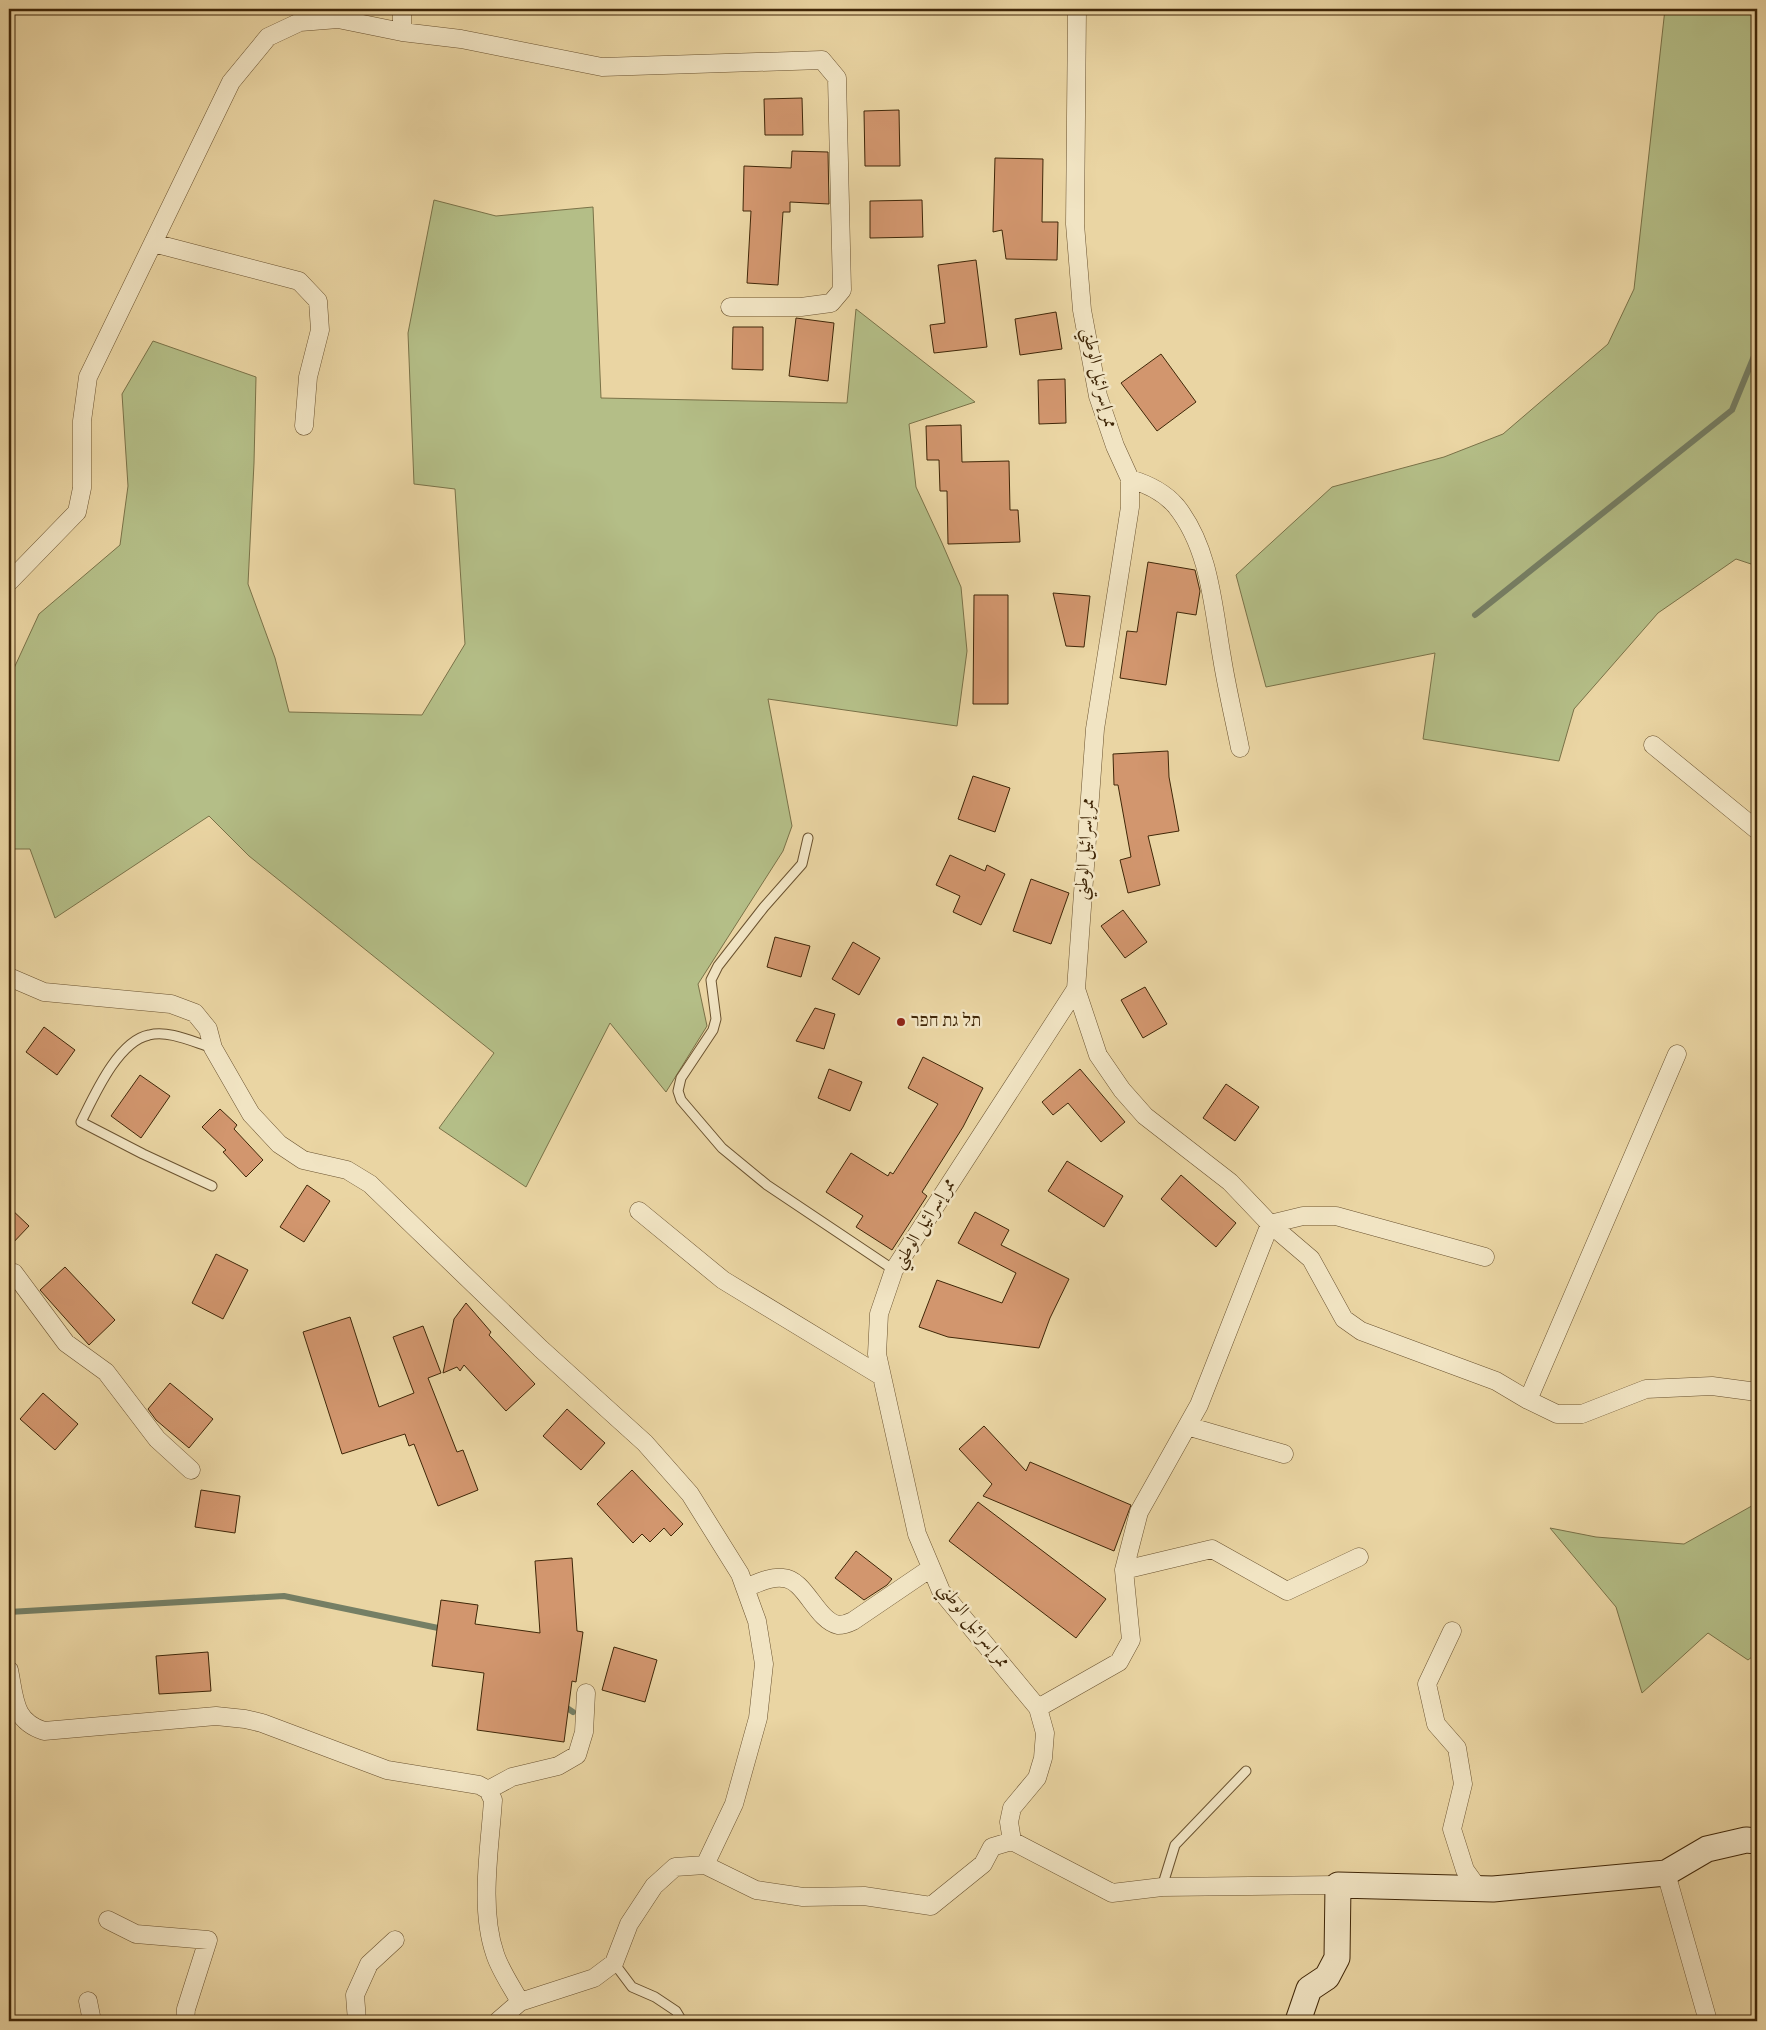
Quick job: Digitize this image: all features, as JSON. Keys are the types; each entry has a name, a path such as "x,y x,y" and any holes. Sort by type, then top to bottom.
{"street":[{"path":"402,9 402,32"},
{"name":"ممر إسرائيل الوطني","path":"1012,1841 1009,1822 1012,1808 1036,1778 1044,1758 1045,1733 1038,1708 941,1591 916,1534 876,1354 879,1314 894,1270 1076,989 1095,729 1130,507 1130,479 1115,446 1098,396 1082,310 1075,224 1077,9"},
{"path":"9,582 77,512 82,488 82,421 88,377 231,82 268,37 300,22 338,19 402,32 461,39 602,67 822,60 837,78 842,290 831,303 801,307 730,307"},
{"path":"153,243 299,281 318,301 320,330 308,376 304,426"},
{"path":"1130,479 1157,490 1175,505 1195,536 1205,567 1240,748"},
{"path":"1653,745 1757,830"},
{"path":"9,977 44,992 171,1004 195,1013 208,1029 213,1048 251,1114 279,1144 303,1160 347,1170 370,1184 541,1349 645,1443 690,1494 740,1574 757,1621 764,1664 758,1718 734,1804 705,1866"},
{"path":"1076,989 1098,1054 1122,1090 1145,1116 1230,1182 1270,1224 1311,1259 1344,1319 1361,1331 1496,1381 1528,1400 1558,1414 1582,1414 1646,1389 1712,1386 1757,1392"},
{"path":"1528,1400 1676,1054"},
{"path":"639,1212 723,1280 881,1376"},
{"path":"1270,1224 1303,1216 1336,1216 1485,1257"},
{"path":"1038,1708 1119,1662 1131,1640 1124,1570 1138,1512 1199,1405 1270,1224"},
{"path":"9,1280 14,1273 66,1343 106,1372 157,1439 191,1470"},
{"path":"1187,1426 1284,1454"},
{"path":"1124,1570 1212,1550 1286,1591 1359,1557"},
{"path":"745,1588 784,1577 797,1585 828,1620 840,1625 853,1621 932,1568"},
{"path":"1452,1631 1426,1684 1436,1724 1457,1748 1463,1784 1452,1829 1465,1870 1478,1888"},
{"path":"9,1670 18,1712 30,1727 44,1731 216,1716 245,1719 387,1770 479,1785 488,1790 493,1800 487,1889 488,1924 495,1954 520,2002"},
{"path":"488,1790 512,1777 558,1766 577,1756 584,1732 586,1693"},
{"path":"498,2021 520,2002 594,1978 614,1963 628,1924 654,1886 675,1867 705,1866 756,1890 803,1897 864,1896 931,1906 983,1864 992,1847 1012,1841 1112,1892 1162,1887 1338,1885 1493,1889 1666,1873 1707,1849 1746,1840 1757,1841"},
{"path":"1666,1873 1708,2021"},
{"path":"1298,2021 1309,1989 1327,1977 1337,1958 1338,1885"},
{"path":"108,1920 136,1934 208,1940 186,2009 185,2021"},
{"path":"357,2021 356,1995 369,1964 395,1940"},
{"path":"88,2001 92,2021"}],"lane":[{"path":"808,838 802,864 764,907 718,966 711,980 716,1019 713,1030 681,1078 678,1091 682,1100 722,1148 767,1185 894,1270"},
{"path":"212,1186 143,1154 81,1122 97,1090 118,1057 133,1041 149,1034 170,1035 213,1048"},
{"path":"1162,1887 1175,1845 1246,1771"},
{"path":"614,1963 632,1987 655,1997 676,2012 682,2021"}],"green space":[{"path":"1665,9 1757,9 1757,566 1736,559 1658,613 1574,709 1559,761 1423,739 1435,653 1266,687 1236,575 1332,487 1444,457 1503,434 1608,344 1634,289"},
{"path":"434,200 496,216 593,207 601,398 847,403 856,309 975,402 909,424 916,487 961,587 967,651 957,726 768,699 792,826 783,851 698,984 707,1026 666,1092 610,1023 526,1187 439,1128 494,1053 249,856 209,816 55,918 30,849 9,849 9,679 39,614 120,545 128,486 122,394 153,341 256,377 248,584 275,658 289,712 422,715 465,644 455,489 414,484 408,333"},
{"path":"1757,1503 1757,1653 1748,1660 1708,1633 1642,1693 1616,1607 1550,1528 1596,1537 1684,1544"}],"building":[{"path":"802,98 803,135 765,135 764,99"},
{"path":"899,110 900,166 865,166 864,111"},
{"path":"792,151 828,152 829,204 790,202 790,212 783,212 778,285 747,283 751,211 743,211 744,166 791,168"},
{"path":"995,158 1043,159 1042,222 1058,222 1057,260 1006,259 1002,230 993,232"},
{"path":"922,200 923,237 870,238 870,201"},
{"path":"976,260 987,347 934,353 930,325 945,323 938,265"},
{"path":"1056,312 1062,349 1020,355 1015,319"},
{"path":"796,318 834,323 828,381 789,376"},
{"path":"733,327 763,327 763,370 732,369"},
{"path":"1161,354 1196,402 1157,431 1121,383"},
{"path":"1065,379 1066,423 1039,424 1038,380"},
{"path":"961,425 962,462 1009,461 1010,510 1018,510 1020,542 948,544 947,491 940,491 939,460 927,460 926,426"},
{"path":"1148,562 1195,570 1200,591 1196,615 1177,612 1166,685 1120,678 1127,631 1137,632"},
{"path":"1053,593 1090,596 1084,647 1066,646"},
{"path":"974,595 1008,595 1008,704 973,704"},
{"path":"1168,751 1169,777 1179,831 1148,836 1160,885 1128,893 1120,860 1131,857 1118,785 1114,785 1113,754"},
{"path":"973,776 1010,788 995,832 958,819"},
{"path":"950,855 985,871 987,865 1005,874 981,925 953,912 960,896 936,885"},
{"path":"1031,879 1069,893 1051,944 1013,931"},
{"path":"1123,910 1147,942 1125,958 1101,926"},
{"path":"775,937 810,946 801,977 767,967"},
{"path":"853,942 880,958 859,995 832,979"},
{"path":"1145,987 1167,1024 1143,1038 1121,1000"},
{"path":"815,1008 835,1014 824,1049 796,1041"},
{"path":"44,1027 75,1050 57,1075 26,1052"},
{"path":"923,1057 983,1088 963,1127 922,1192 927,1196 892,1250 856,1227 863,1216 826,1192 851,1153 888,1176 890,1172 893,1174 938,1104 908,1088"},
{"path":"829,1069 862,1082 850,1111 818,1098"},
{"path":"1080,1069 1125,1122 1101,1142 1068,1103 1053,1115 1042,1102"},
{"path":"140,1075 170,1096 141,1138 111,1116"},
{"path":"1226,1084 1259,1107 1235,1141 1203,1118"},
{"path":"220,1109 237,1125 234,1129 263,1160 246,1177 223,1152 226,1150 202,1127"},
{"path":"1067,1161 1123,1196 1104,1227 1048,1191"},
{"path":"1181,1175 1236,1223 1216,1247 1161,1199"},
{"path":"307,1185 330,1201 304,1242 280,1227"},
{"path":"9,1207 29,1226 9,1247"},
{"path":"975,1212 1009,1230 1001,1245 1069,1279 1050,1318 1039,1348 948,1337 919,1327 937,1280 1002,1303 1016,1273 958,1243"},
{"path":"216,1254 248,1270 223,1319 192,1303"},
{"path":"65,1267 115,1320 89,1345 40,1290"},
{"path":"466,1303 491,1332 489,1335 535,1384 506,1411 464,1365 460,1371 457,1367 443,1373 454,1319"},
{"path":"350,1317 379,1407 414,1393 393,1337 423,1326 441,1373 428,1378 457,1452 463,1450 478,1490 438,1506 414,1444 409,1446 405,1434 342,1454 303,1332"},
{"path":"170,1383 213,1419 189,1448 156,1420 148,1409"},
{"path":"43,1393 78,1424 55,1450 20,1419"},
{"path":"567,1409 605,1443 581,1470 543,1436"},
{"path":"984,1426 1026,1471 1030,1462 1131,1505 1114,1551 983,1496 992,1484 959,1449"},
{"path":"632,1470 683,1524 671,1536 664,1528 650,1542 642,1534 633,1543 597,1504"},
{"path":"201,1490 240,1496 235,1533 195,1527"},
{"path":"978,1502 1106,1599 1076,1638 949,1541"},
{"path":"856,1551 892,1579 887,1585 864,1600 835,1578"},
{"path":"572,1558 577,1631 583,1632 576,1682 572,1681 564,1742 477,1730 484,1673 432,1666 441,1600 478,1605 475,1624 540,1633 535,1561"},
{"path":"614,1647 657,1660 645,1702 602,1690"},
{"path":"208,1652 211,1691 159,1694 156,1656"}],"waterway":[{"path":"1475,615 1732,410 1757,349"},
{"path":"9,1612 284,1596 443,1629"},
{"path":"561,1704 573,1712"}],"place":[{"name":"תל גת חפר","path":"901,1022"}]}
